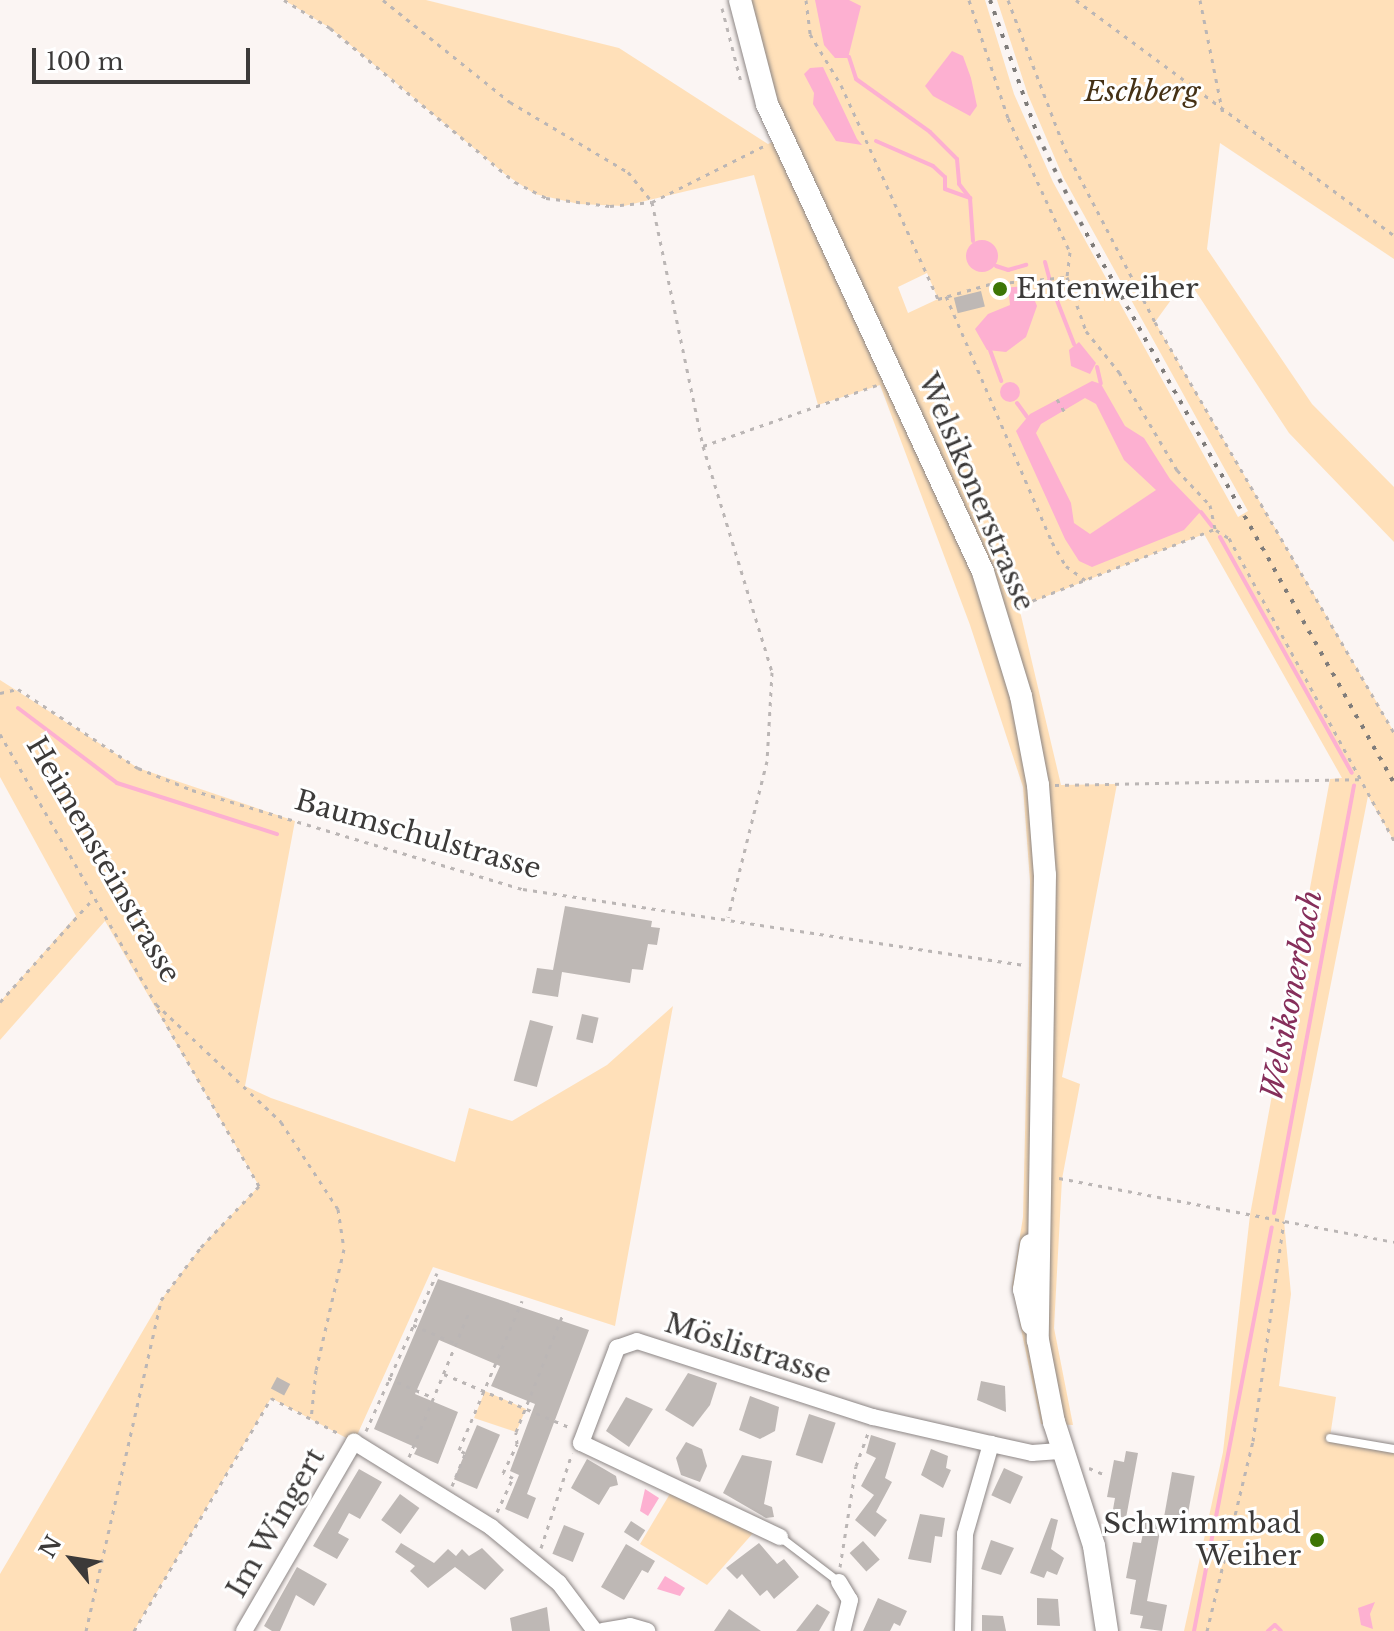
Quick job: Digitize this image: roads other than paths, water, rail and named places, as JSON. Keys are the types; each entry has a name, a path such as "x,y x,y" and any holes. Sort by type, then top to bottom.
{"main road":[{"name":"Welsikonerstrasse","path":"740,0 756,73 781,138 965,529 999,615 1021,696 1038,785 1045,875 1037,1228 1038,1340 1063,1451 1094,1546 1107,1631"}],"street":[{"name":"Möslistrasse","path":"780,1537 582,1438 611,1355 629,1341 873,1417 991,1444"},
{"name":"Im Wingert","path":"244,1631 357,1444 448,1497 491,1527 559,1583 595,1631"},
{"path":"963,1631 965,1534 991,1444 1032,1453 1063,1451"},
{"path":"839,1582 850,1600 842,1631"},
{"path":"603,1631 630,1626 647,1631"}],"lane":[{"path":"1330,1438 1394,1449"},
{"path":"780,1537 839,1582"}],"waterway":[{"name":"Welsikonerbach","path":"849,57 856,79 930,132 957,159 959,184 970,198 973,241"},
{"path":"876,141 933,166 945,177 945,189 970,198"},
{"name":"Welsikonerbach","path":"1045,262 1049,277"},
{"name":"Welsikonerbach","path":"996,266 1008,270 1026,265"},
{"name":"Welsikonerbach","path":"1049,280 1074,344"},
{"path":"990,350 1001,381"},
{"name":"Welsikonerbach","path":"1097,367 1101,384"},
{"path":"1017,403 1027,417"},
{"name":"Welsikonerbach","path":"1201,512 1212,526"},
{"name":"Welsikonerbach","path":"1220,537 1352,773"},
{"path":"18,708 117,783 277,834"},
{"name":"Welsikonerbach","path":"1274,1213 1354,785"},
{"name":"Welsikonerbach","path":"1194,1631 1272,1227"},
{"path":"1268,1631 1275,1625 1281,1631"}],"railway":[{"path":"990,0 1038,136 1086,233 1394,783"}],"place":[{"name":"Entenweiher","path":"1000,289"},
{"name":"Schwimmbad Weiher","path":"1317,1540"}],"park label":[{"name":"Eschberg","path":"1142,92"}]}
